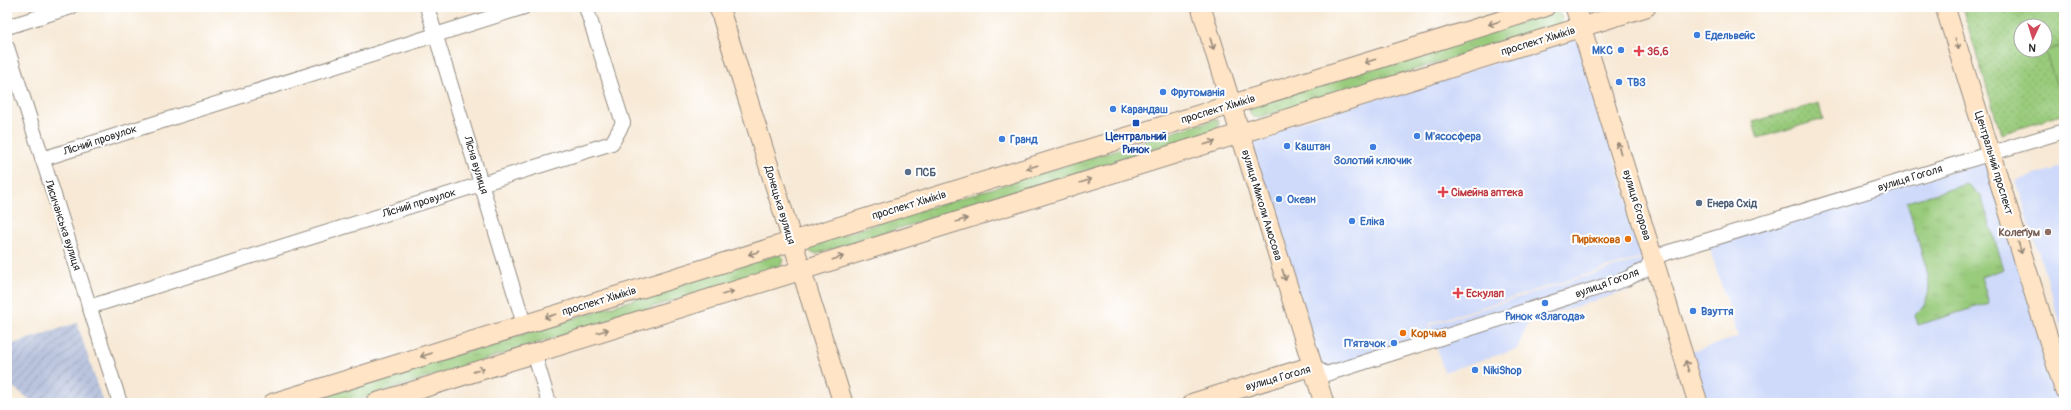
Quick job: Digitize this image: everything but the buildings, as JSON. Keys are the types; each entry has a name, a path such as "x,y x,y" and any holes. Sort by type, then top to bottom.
{"main road":[{"name":"Донецька вулиця","path":"719,7 800,270 843,403"},
{"name":"вулиця Миколи Амосова","path":"1201,7 1324,403"},
{"name":"проспект Хіміків","path":"273,403 1545,7"},
{"name":"вулиця Єгорова","path":"1576,7 1698,403"},
{"name":"проспект Хіміків","path":"375,403 1646,7"},
{"name":"Центральний проспект","path":"1945,7 2064,388"},
{"name":"вулиця Гоголя","path":"1193,403 1312,366"}],"street":[{"path":"7,27 71,7"},
{"name":"Лісна вулиця","path":"427,7 524,324"},
{"name":"Лісний провулок","path":"42,159 524,7"},
{"name":"Лісний провулок","path":"89,307 612,143 623,123 586,7"},
{"name":"Лисичанська вулиця","path":"7,47 120,403"},
{"name":"вулиця Гоголя","path":"1312,366 1326,374 1626,279 1646,269 1653,257 2064,131"},
{"path":"534,353 549,403"}],"shaded area":[{"path":"1577,37 1645,256 1428,324 1432,338 1322,372 1248,138"},
{"path":"1987,160 2063,403 1704,403 1689,353 1738,337 1709,246"},
{"name":"Колеґіум","path":"2064,166 2064,335 2016,181"},
{"name":"Ринок «Злагода»","path":"1641,259 1649,284 1529,321 1517,349 1444,372 1430,325"},
{"path":"77,323 103,403 35,403 7,383 7,346"}],"green space":[{"path":"1962,7 2064,7 2064,114 2001,134"},
{"path":"1554,12 1559,13 1562,17 1558,26 1257,118 1252,116 1250,113 1250,109 1253,105"},
{"path":"2064,45 2064,82 2056,84 2047,58 2053,58 2053,48"},
{"path":"1819,103 1823,119 1758,138 1753,122"},
{"path":"1216,119 1219,123 1218,128 1215,131 816,254 809,250 809,245"},
{"path":"1967,184 1981,196 2004,269 1981,277 1989,303 1918,325 1915,315 1927,299 1929,281 1907,202"},
{"path":"780,254 784,258 780,267 347,403 301,403"}],"place":[{"name":"Едельвейс","path":"1697,35"},
{"name":"МКС","path":"1621,50"},
{"name":"36,6","path":"1639,51"},
{"name":"ТВЗ","path":"1619,82"},
{"name":"Фрутоманія","path":"1163,92"},
{"name":"Карандаш","path":"1113,109"},
{"name":"Центральний Ринок","path":"1136,123"},
{"name":"М'ясосфера","path":"1417,136"},
{"name":"Гранд","path":"1002,139"},
{"name":"Каштан","path":"1287,146"},
{"name":"Золотий ключик","path":"1373,147"},
{"name":"ПСБ","path":"908,172"},
{"name":"Сімейна аптека","path":"1443,192"},
{"name":"Океан","path":"1279,199"},
{"name":"Енера Схід","path":"1699,203"},
{"name":"Еліка","path":"1352,221"},
{"name":"Колеґіум","path":"2048,232"},
{"name":"Пиріжкова","path":"1628,239"},
{"name":"Ескулап","path":"1458,293"},
{"name":"Ринок «Злагода»","path":"1545,303"},
{"name":"Взуття","path":"1693,311"},
{"name":"Корчма","path":"1403,333"},
{"name":"П'ятачок","path":"1394,343"},
{"name":"NikiShop","path":"1475,370"}]}
